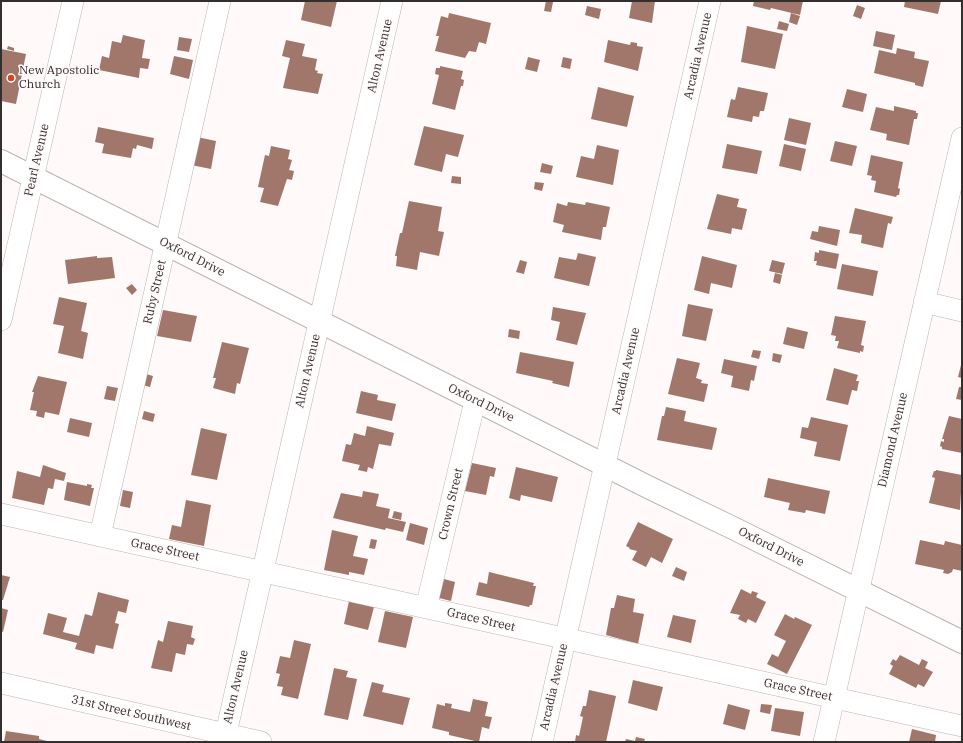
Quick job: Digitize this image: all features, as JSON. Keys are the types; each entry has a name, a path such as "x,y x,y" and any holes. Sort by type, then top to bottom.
{"main road":[{"name":"Oxford Drive","path":"1,161 320,320 475,401 962,642"}],"street":[{"name":"Pearl Avenue","path":"1,320 73,1"},
{"name":"Ruby Street","path":"100,536 220,1"},
{"name":"Alton Avenue","path":"225,738 392,1"},
{"name":"Arcadia Avenue","path":"542,742 710,1"},
{"name":"Diamond Avenue","path":"824,742 962,138"},
{"path":"924,302 962,311"},
{"name":"Crown Street","path":"426,608 475,401"},
{"name":"Grace Street","path":"1,514 263,570 426,608 962,726"},
{"name":"31st Street Southwest","path":"1,684 225,738 261,742"}],"building":[{"path":"305,1 337,1 331,27 301,20"},
{"path":"546,1 553,2 551,12 544,11"},
{"path":"632,1 655,1 652,23 629,18"},
{"path":"754,1 803,1 800,15 771,8 770,10 753,6"},
{"path":"905,1 941,1 938,14 904,7"},
{"path":"857,5 865,8 861,19 853,16"},
{"path":"587,6 601,9 599,19 585,15"},
{"path":"449,13 491,23 486,44 479,42 476,52 469,51 465,58 435,51 439,36 436,36 441,16 448,18"},
{"path":"791,13 800,16 797,25 789,22"},
{"path":"779,21 789,24 787,31 777,29"},
{"path":"747,26 783,34 775,69 741,62"},
{"path":"876,31 895,35 892,50 873,46"},
{"path":"123,35 145,40 142,58 150,59 148,69 140,68 139,78 99,70 102,56 109,58 112,41 121,43"},
{"path":"179,37 192,39 189,52 177,50"},
{"path":"286,40 305,44 302,56 317,59 315,70 318,71 317,73 323,74 318,94 283,88 290,58 282,56"},
{"path":"608,40 630,45 631,42 637,43 637,46 643,47 638,71 604,62"},
{"path":"8,46 14,48 14,51 7,49"},
{"path":"897,48 915,52 914,58 929,61 923,87 915,85 915,83 874,73 879,50 896,54"},
{"name":"New Apostolic Church","path":"1,49 26,54 16,104 1,101"},
{"path":"174,56 193,60 189,79 170,74"},
{"path":"528,57 540,60 537,72 525,69"},
{"path":"563,57 572,59 570,69 561,67"},
{"path":"440,66 463,71 461,79 464,80 463,86 461,86 455,110 432,104 439,75 435,74 436,68 440,68"},
{"path":"598,87 634,96 627,127 591,119"},
{"path":"738,87 768,93 764,111 760,111 759,117 753,116 752,122 727,117 731,99 735,100"},
{"path":"847,89 867,94 863,112 842,107"},
{"path":"894,106 916,111 916,113 918,113 917,119 914,119 909,145 886,140 887,134 870,130 876,107 894,111"},
{"path":"789,118 811,123 806,145 784,140"},
{"path":"424,126 464,135 458,157 446,154 442,172 414,165"},
{"path":"98,127 154,138 152,149 137,145 136,149 133,148 131,158 102,153 104,144 95,142"},
{"path":"197,137 216,141 211,169 191,165"},
{"path":"835,141 857,146 852,166 830,161"},
{"path":"727,144 762,151 757,174 722,168"},
{"path":"784,144 806,149 801,171 779,166"},
{"path":"597,145 619,150 613,185 576,177 581,156 594,159"},
{"path":"271,146 290,150 288,159 292,160 289,170 294,171 292,180 287,179 278,206 260,202 264,188 258,187 265,155 269,156"},
{"path":"871,155 903,162 898,188 900,189 899,195 896,197 874,192 876,181 871,180 872,176 867,175"},
{"path":"542,163 553,166 551,174 540,172"},
{"path":"452,176 461,177 461,184 451,183"},
{"path":"535,182 544,183 542,191 534,189"},
{"path":"717,194 739,199 737,207 747,209 742,230 732,228 731,234 707,229"},
{"path":"409,201 442,207 438,231 444,232 439,256 420,252 417,270 396,266 397,256 395,256"},
{"path":"568,202 585,205 586,202 610,207 606,227 603,227 601,240 562,232 564,225 553,222 557,203 567,206"},
{"path":"855,208 893,217 891,224 888,223 883,248 861,243 862,235 849,233"},
{"path":"819,226 840,230 837,246 810,239 812,231 818,232"},
{"path":"819,250 839,254 836,269 816,265 817,261 814,261 815,252 819,253"},
{"path":"578,253 596,257 589,286 554,278 559,257 576,260"},
{"path":"97,256 97,258 112,257 115,278 68,284 65,260"},
{"path":"702,256 737,265 732,288 711,283 709,294 694,290"},
{"path":"520,260 527,262 524,274 516,272"},
{"path":"772,260 785,263 782,274 769,271"},
{"path":"842,264 878,271 873,296 837,289"},
{"path":"775,273 782,275 780,284 773,282"},
{"path":"132,284 137,290 132,295 126,288"},
{"path":"59,297 87,303 81,331 88,333 83,359 58,353 64,326 53,324"},
{"path":"688,304 713,309 706,341 682,336"},
{"path":"553,307 586,313 577,345 556,340 560,322 551,320"},
{"path":"163,310 197,316 191,342 157,336"},
{"path":"835,316 866,321 861,345 864,346 863,352 860,351 860,353 837,348 839,341 835,341 836,336 831,335"},
{"path":"787,327 808,332 804,349 783,344"},
{"path":"509,329 520,331 519,339 508,337"},
{"path":"222,342 249,348 240,384 237,383 235,394 213,388 216,378 213,378"},
{"path":"753,350 761,351 759,359 751,357"},
{"path":"520,352 574,362 569,387 552,383 553,381 516,373"},
{"path":"773,353 782,355 780,363 772,361"},
{"path":"677,358 700,363 696,378 702,380 701,383 708,384 704,402 668,394"},
{"path":"724,359 757,366 754,381 751,380 749,391 731,387 733,376 721,373"},
{"path":"962,361 962,378 958,377"},
{"path":"834,368 858,375 856,381 859,381 857,391 852,390 848,405 826,400"},
{"path":"142,373 153,376 150,387 139,384"},
{"path":"38,376 67,382 59,415 45,412 44,418 36,416 37,411 30,410 34,392 32,392"},
{"path":"107,386 118,388 115,401 104,399"},
{"path":"959,387 962,387 962,400 956,399"},
{"path":"361,391 378,395 377,400 396,404 392,421 356,413"},
{"path":"666,407 686,411 684,421 717,428 712,450 657,440 662,416 664,416"},
{"path":"144,411 155,414 153,422 142,419"},
{"path":"949,416 962,419 962,453 942,449 940,446 941,441 944,442 944,439 942,439"},
{"path":"811,417 848,425 840,461 814,456 817,442 800,438 802,427 808,428"},
{"path":"70,418 92,423 89,437 67,432"},
{"path":"367,426 394,433 391,446 379,444 373,469 368,467 367,472 358,470 360,465 342,461 346,444 351,445 354,433 365,436"},
{"path":"201,428 227,434 217,480 191,475"},
{"path":"472,463 496,468 494,477 490,476 486,495 465,491"},
{"path":"43,465 66,473 64,481 55,479 53,489 48,488 44,505 12,498 17,471 40,477"},
{"path":"516,467 558,477 552,502 521,495 520,501 509,498"},
{"path":"936,470 962,475 960,510 929,503 935,478 932,477 934,471"},
{"path":"768,478 830,491 825,514 806,510 805,513 788,510 790,503 764,497"},
{"path":"67,482 87,486 87,484 92,485 91,488 94,488 90,506 64,500"},
{"path":"123,490 133,492 130,508 120,506"},
{"path":"363,491 379,494 376,506 390,509 388,518 406,522 403,532 386,528 385,530 333,518 341,493 362,497"},
{"path":"186,500 211,505 204,546 169,539 172,525 181,527"},
{"path":"394,511 402,513 401,520 392,518"},
{"path":"638,522 673,539 662,563 651,557 646,567 632,560 637,551 629,549 630,548 626,546"},
{"path":"410,523 428,528 424,545 406,540"},
{"path":"332,530 358,536 353,556 368,559 364,575 349,572 349,575 324,570"},
{"path":"371,539 377,540 375,549 369,548"},
{"path":"920,540 944,545 945,541 962,545 962,571 953,569 952,572 948,574 943,573 944,570 915,564"},
{"path":"676,567 687,572 684,581 672,576"},
{"path":"489,572 534,583 533,586 536,586 532,605 529,607 476,595 479,582 487,584"},
{"path":"1,575 10,577 3,600 1,600"},
{"path":"444,579 455,582 451,601 439,598"},
{"path":"741,589 751,594 752,591 758,593 756,597 766,602 756,623 748,619 746,623 738,619 740,615 730,613"},
{"path":"98,592 129,600 126,613 118,611 115,623 119,624 113,649 96,645 94,654 75,649 77,643 43,634 48,613 67,618 63,632 79,636 85,614 92,616"},
{"path":"617,595 635,599 633,612 644,614 638,644 606,635 611,608 614,608"},
{"path":"349,601 374,607 368,630 344,624"},
{"path":"1,608 8,610 3,632 1,631"},
{"path":"385,611 413,617 406,648 378,642"},
{"path":"785,614 794,619 795,617 812,625 787,674 767,664 772,654 778,657 786,641 774,635"},
{"path":"673,615 696,620 691,643 667,637"},
{"path":"168,621 193,626 191,637 195,639 193,645 187,644 185,655 176,653 172,672 151,668 158,640 163,642"},
{"path":"294,640 311,644 298,699 281,695 283,687 277,686 280,674 276,673 280,656 290,658"},
{"path":"900,655 919,665 922,659 928,662 925,668 933,672 924,687 918,684 916,688 889,674 893,666 890,664 893,659 896,661"},
{"path":"334,668 348,671 346,677 357,679 348,720 324,715"},
{"path":"633,680 663,687 657,711 628,703"},
{"path":"372,682 384,685 382,692 410,698 403,725 363,716"},
{"path":"589,690 616,696 606,742 575,742 576,735 579,736 583,717 580,716 583,706 586,706"},
{"path":"473,699 488,702 485,716 492,717 489,729 482,727 479,742 449,735 449,732 432,728 437,704 445,706 445,703 452,704 451,708 470,712"},
{"path":"728,704 750,710 745,730 723,724"},
{"path":"761,704 772,705 770,714 760,712"},
{"path":"775,708 804,712 800,736 771,731"},
{"path":"912,729 936,735 935,742 909,742"},
{"path":"6,731 39,736 39,739 51,742 4,742"},
{"path":"636,737 645,739 644,742 625,742 626,739 635,741"}],"place":[{"name":"New Apostolic Church","path":"11,78"}]}
